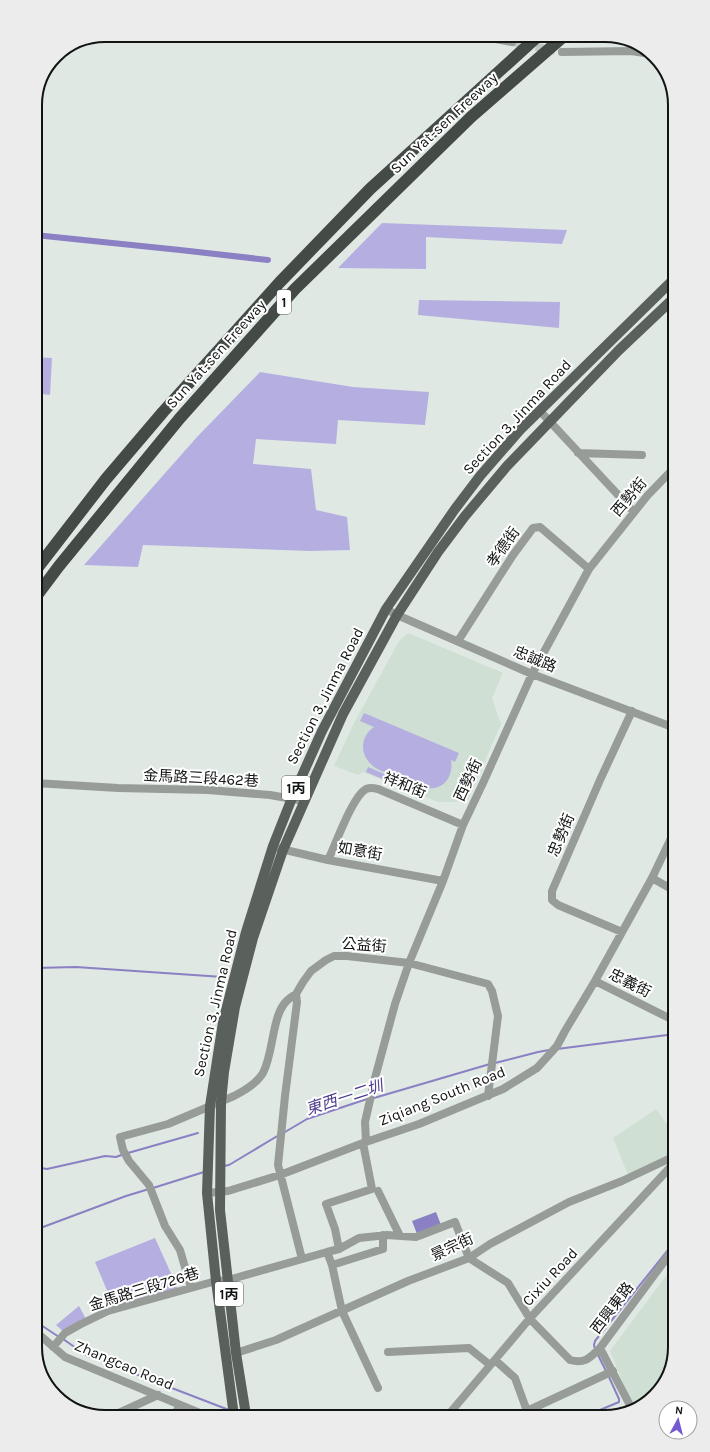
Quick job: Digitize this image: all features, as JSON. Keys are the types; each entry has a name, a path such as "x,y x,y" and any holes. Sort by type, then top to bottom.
{"highway":[{"name":"Sun Yat-sen Freeway","path":"42,562 106,479 280,282 370,189 531,42"},
{"name":"Sun Yat-sen Freeway","path":"42,589 180,418 295,289 471,117 557,42"}],"main road":[{"name":"Section 3, Jinma Road","path":"233,1410 216,1281 207,1193 210,1106 223,1022 245,954 273,846 292,798 322,731 386,609 455,509 480,476 520,430 668,285"},
{"name":"Section 3, Jinma Road","path":"245,1410 236,1353 220,1210 221,1102 224,1072 245,954 253,938 283,850 343,714 397,615 438,552 465,516 507,466 619,350 668,304"}],"street":[{"path":"562,52 639,52"},
{"path":"540,411 634,512"},
{"path":"578,453 642,455"},
{"name":"西勢街","path":"400,1236 375,1190 364,1142 365,1122 375,1078 395,1004 409,963 443,881 463,825 532,674 589,569 634,512 668,474"},
{"name":"孝德街","path":"458,641 513,555 533,528 540,527 589,569"},
{"name":"忠誠路","path":"386,609 532,674 668,725"},
{"name":"忠勢街","path":"622,932 558,905 552,900 552,891 600,780 632,712"},
{"name":"金馬路三段462巷","path":"42,783 118,788 208,790 270,795 304,801"},
{"name":"祥和街","path":"328,860 356,799 366,789 371,787 463,825"},
{"name":"Ziqiang South Road","path":"207,1193 228,1191 280,1175 364,1142 419,1124 503,1089 537,1068 557,1046 652,878 668,845"},
{"name":"如意街","path":"273,846 283,850 328,860 443,881"},
{"path":"652,878 668,887"},
{"name":"公益街","path":"192,1288 180,1250 165,1226 150,1189 125,1154 120,1137 168,1124 242,1092 255,1082 262,1073 279,1014 284,1004 289,998 296,994 311,971 326,960 334,956 347,956 409,963 488,984 492,991 498,1016 488,1096"},
{"name":"忠義街","path":"595,981 668,1018"},
{"path":"296,994 297,1002 278,1165 302,1259"},
{"name":"景宗街","path":"236,1353 276,1340 408,1281 469,1258 490,1244 569,1202 622,1181 668,1159"},
{"name":"Cixiu Road","path":"452,1410 530,1319 668,1170"},
{"path":"339,1249 335,1229 326,1204 375,1190"},
{"name":"金馬路三段726巷","path":"59,1341 81,1324 108,1311 339,1249 359,1238 383,1235 416,1237 455,1222 469,1258"},
{"path":"332,1265 383,1249 383,1235"},
{"path":"327,1252 332,1265 342,1311 378,1388"},
{"name":"西興東路","path":"630,1405 600,1348 668,1256"},
{"path":"469,1258 508,1283 530,1319 570,1360 578,1362 588,1359 600,1348"},
{"name":"Zhangcao Road","path":"42,1334 59,1341 66,1357 192,1410"},
{"path":"388,1352 469,1348 493,1362 515,1378 527,1410"},
{"path":"529,1410 612,1371"},
{"path":"125,1410 158,1395"},
{"path":"177,1410 180,1405"}],"shaded area":[{"path":"382,223 567,230 562,244 426,237 426,269 338,268"},
{"path":"419,300 560,302 559,328 418,315"},
{"path":"42,357 52,358 50,395 42,394"},
{"path":"260,372 353,387 429,392 425,425 338,420 336,444 256,439 253,464 311,469 316,510 347,517 350,550 310,551 143,545 138,567 84,565 197,437"},
{"path":"408,633 503,673 492,698 501,724 468,800 438,802 363,772 358,775 334,766 353,725 399,641"},
{"path":"364,713 459,753 455,762 451,760 450,773 445,783 435,788 422,787 374,767 366,758 363,748 363,743 367,734 374,727 360,721"},
{"path":"368,767 422,790 420,795 366,772"},
{"path":"656,1109 666,1123 668,1122 668,1158 629,1177 613,1138"},
{"path":"436,1212 441,1225 417,1234 412,1221"},
{"path":"155,1238 178,1289 114,1307 95,1262"},
{"path":"668,1273 668,1347 666,1364 652,1389 637,1402 632,1404 610,1351"},
{"path":"79,1306 86,1319 64,1332 56,1325"}],"waterway":[{"path":"42,236 268,260"},
{"path":"42,968 76,967 223,977"},
{"name":"東西一二圳","path":"557,1049 668,1035"},
{"name":"東西一二圳","path":"495,1063 549,1050"},
{"name":"東西一二圳","path":"374,1098 490,1064"},
{"name":"東西一二圳","path":"285,1132 307,1119 367,1099"},
{"path":"128,1153 198,1133"},
{"name":"東西一二圳","path":"224,1166 229,1165 279,1135"},
{"path":"42,1168 47,1169 105,1156 116,1157 124,1154"},
{"name":"東西一二圳","path":"153,1188 204,1172"},
{"name":"東西一二圳","path":"42,1227 149,1189"},
{"path":"595,1349 595,1341 668,1250"},
{"path":"42,1326 59,1337"},
{"path":"63,1339 86,1355 229,1410"},
{"path":"597,1353 607,1373"},
{"path":"600,1410 619,1402 609,1377"}],"tunnel":[{"path":"512,42 562,52"}]}
